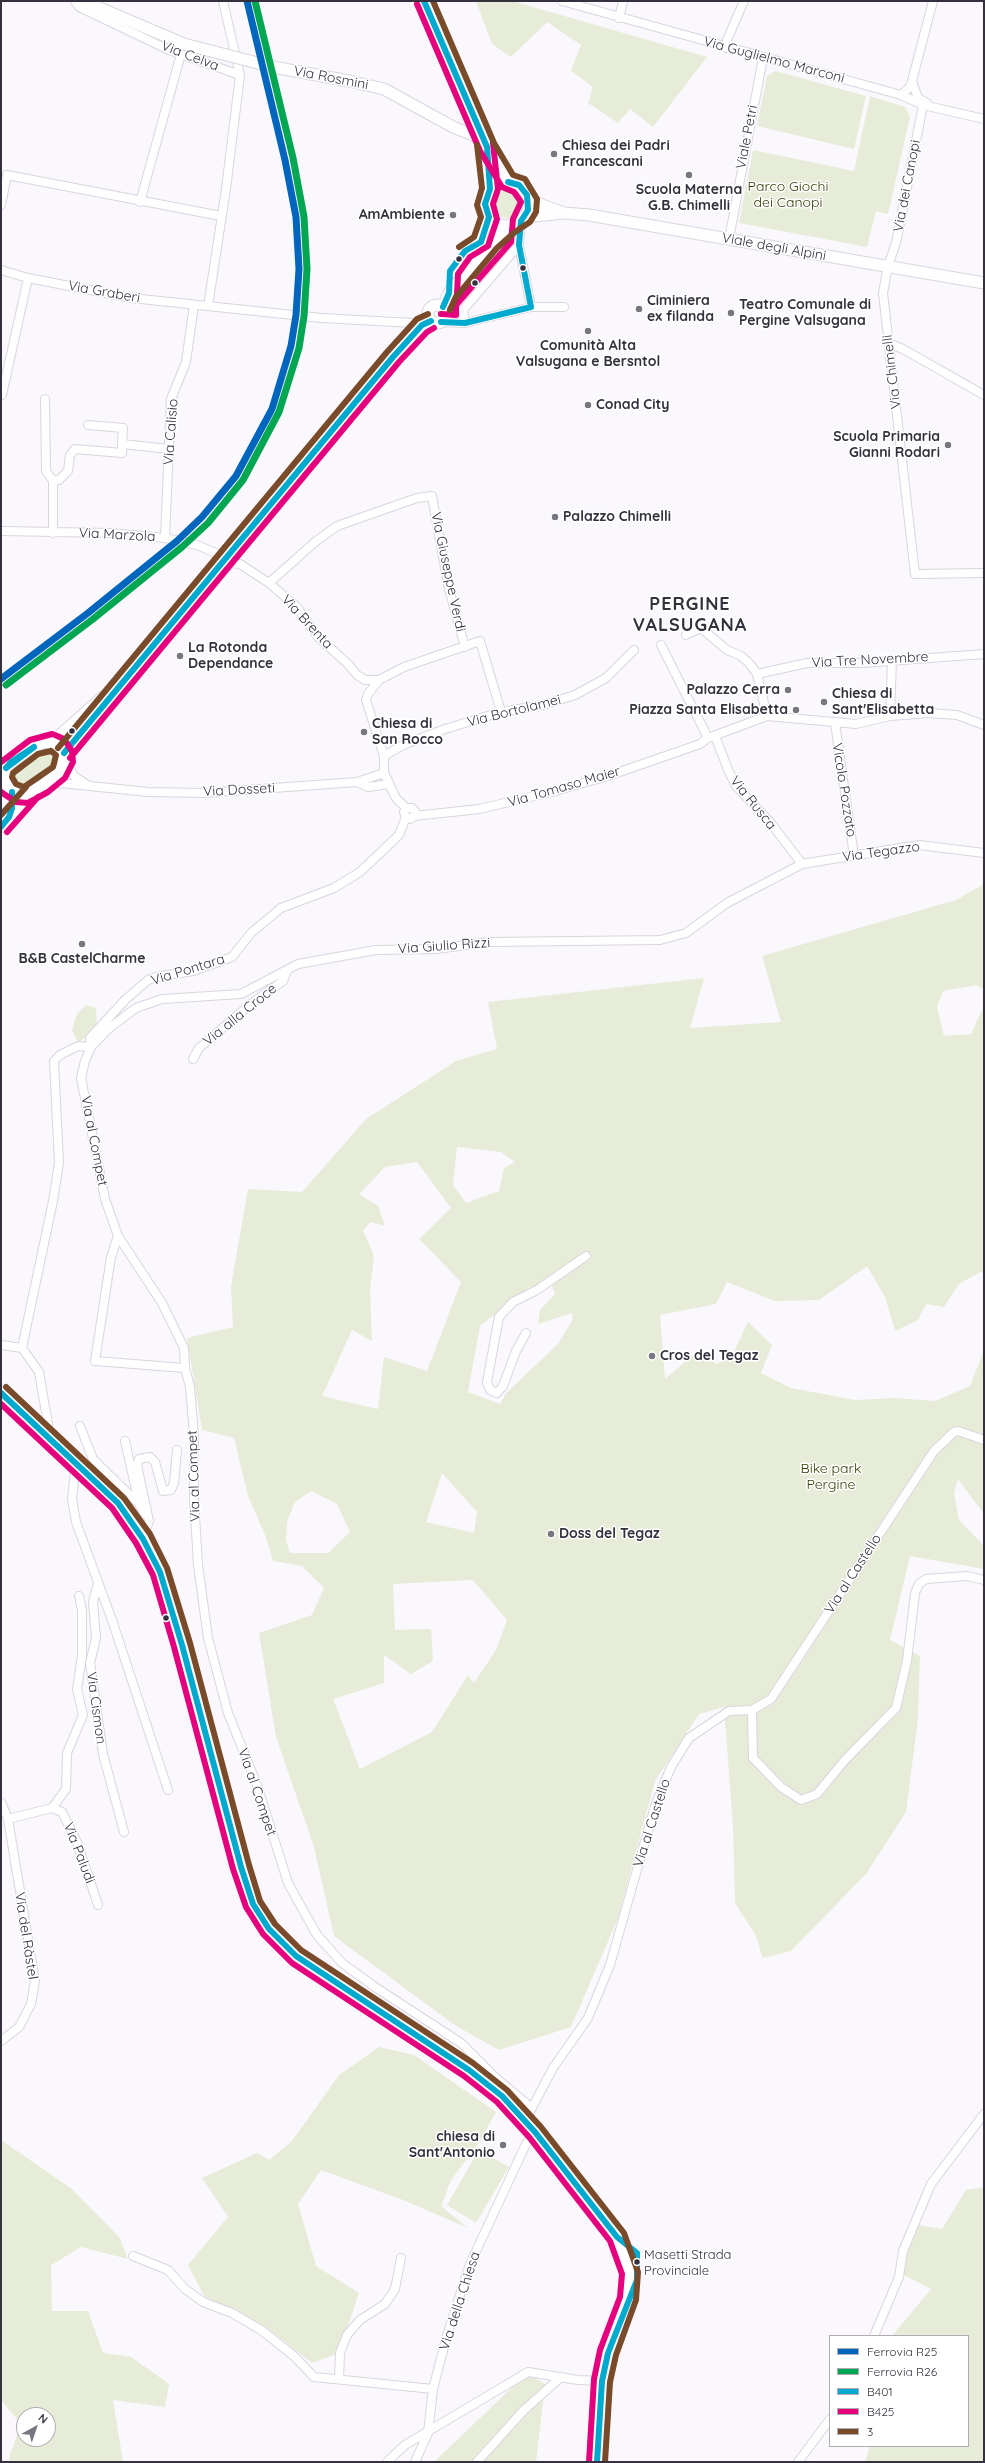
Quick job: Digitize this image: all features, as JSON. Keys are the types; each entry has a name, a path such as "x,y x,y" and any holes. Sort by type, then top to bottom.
{"main road":[{"name":"Via Rosmini","path":"83,1 183,49 384,88 453,127 485,143"},
{"path":"424,1 485,143 508,182"},
{"path":"485,143 490,189 485,204 489,217 495,222 510,225"},
{"path":"490,189 501,182 508,182 524,190 528,200 528,210 522,219"},
{"path":"528,200 564,213"},
{"path":"1,827 32,792 59,772 65,756 128,674 226,556 431,323 446,315 443,306 449,293 491,242 510,225 522,219 564,213"},
{"name":"Viale degli Alpini","path":"564,213 729,239 984,283"},
{"path":"460,280 481,242 489,217"},
{"path":"431,323 427,316 428,310 433,305 443,306"},
{"path":"52,742 128,674"},
{"path":"1,768 41,743 52,742 58,745 65,756"},
{"path":"9,817 12,808 4,773 11,762"},
{"path":"7,789 19,795 32,792"},
{"path":"1,1393 118,1503 143,1539 160,1572 253,1904 269,1929 296,1956 469,2070 502,2096 534,2132 617,2237 630,2273 628,2300 608,2353 602,2381 597,2462"}],"street":[{"name":"Via Celva","path":"75,1 78,7 183,49 240,74"},
{"name":"Via Celva","path":"223,1 240,74"},
{"name":"Via Guglielmo Marconi","path":"562,1 726,48 901,95 927,106 984,119"},
{"path":"620,18 623,1"},
{"path":"726,48 727,40 744,1"},
{"path":"901,95 912,81 933,1"},
{"path":"140,202 183,49"},
{"name":"Viale Petri","path":"729,239 763,58"},
{"path":"208,306 240,74"},
{"path":"912,81 918,98 927,106"},
{"name":"Via dei Canopi","path":"888,266 896,243 927,106"},
{"path":"1,205 7,175 140,202 221,216"},
{"path":"522,219 519,245 531,308"},
{"path":"465,323 463,310 519,245"},
{"name":"Via Chimelli","path":"888,266 883,293 915,574 984,573"},
{"name":"Via Graberi","path":"1,270 28,278 131,298 322,318 412,323 465,323 531,308 564,307"},
{"path":"2,396 28,278"},
{"name":"Via Calisio","path":"165,538 171,399 186,362 194,304"},
{"path":"888,343 903,348 984,395"},
{"path":"45,399 46,472 53,481 53,533"},
{"path":"53,481 59,480 68,471 70,455 75,449 122,453 123,428 88,425"},
{"path":"122,444 169,449"},
{"name":"Via Giuseppe Verdi","path":"269,583 315,542 337,526 417,498 432,496 449,589 464,647"},
{"name":"Via Marzola","path":"1,531 53,533 111,532 165,538 197,544 226,556"},
{"name":"Via Brenta","path":"226,556 269,583 297,607 318,637 365,680 379,680"},
{"name":"Via Brenta","path":"226,556 240,564"},
{"path":"686,635 701,628 728,650 741,656 757,674 767,716 776,718 786,716 807,721 856,724 890,716 929,712 957,715 984,725"},
{"path":"410,817 415,811 412,808 406,808 396,798 384,773 384,756 366,700 368,694 379,680 404,667 480,641 501,712"},
{"name":"Via Rusca","path":"661,645 712,737 736,786 770,822 802,864"},
{"name":"Via Bortolamei","path":"384,756 403,745 501,712 544,705 575,695 606,678 634,650"},
{"name":"Via Tre Novembre","path":"757,674 807,663 892,660 984,654"},
{"path":"890,716 892,660"},
{"name":"Via Tomaso Maier","path":"410,817 479,809 552,792 700,744 712,737 767,716"},
{"name":"Vicolo Pozzato","path":"835,723 854,856"},
{"name":"Via Dosseti","path":"65,756 74,776 93,786"},
{"name":"Via Dosseti","path":"43,785 61,783 148,792 204,793 357,782 384,773"},
{"path":"357,782 368,787 389,784"},
{"name":"Via Pontara","path":"91,1047 90,1038 125,1000 148,980 156,977 194,971 232,957 251,933 281,908 334,888 360,872 399,835 410,817"},
{"name":"Via Tegazzo","path":"802,864 919,845 984,852"},
{"name":"Via Giulio Rizzi","path":"91,1047 108,1029 136,1008 162,999 241,994 298,964 376,950 436,949 489,942 660,940 686,933 728,902 802,864"},
{"name":"Via alla Croce","path":"193,1059 199,1048 252,1003 283,981 287,971"},
{"path":"45,1434 48,1424 39,1372 22,1348 59,1163 54,1061 60,1055 78,1046 91,1047"},
{"name":"Via al Compet","path":"91,1047 85,1061 81,1078 105,1199 118,1236 162,1303 184,1348 185,1368 190,1387 198,1565 208,1638 228,1713 257,1785 288,1883 317,1935 342,1963 375,1987 461,2043 497,2079 532,2108"},
{"path":"118,1236 111,1258 95,1361 185,1368"},
{"path":"526,1333 516,1350 503,1386 497,1393 490,1390 487,1382 499,1317 513,1302 537,1290 586,1256"},
{"path":"1,1345 9,1348 22,1348"},
{"path":"80,1426 93,1459 139,1504 149,1521"},
{"name":"Via al Castello","path":"525,2121 552,2068 588,2018 607,1972 655,1806 671,1768 689,1738 729,1711 752,1710 771,1699 934,1451 954,1432 958,1431 984,1440"},
{"path":"125,1441 139,1504"},
{"path":"143,1539 149,1521 137,1464 139,1459 150,1457 155,1462 163,1490 171,1490 174,1483 176,1450"},
{"path":"76,1462 72,1499 76,1522 168,1790"},
{"path":"752,1710 753,1758 781,1787 801,1800 817,1794 845,1760 896,1708 908,1661 915,1593 919,1584 926,1579 967,1576 984,1580"},
{"name":"Via Cismon","path":"98,1583 93,1602 96,1638 90,1662 103,1754 124,1832"},
{"name":"Via Paludi","path":"52,1808 66,1789 67,1754 83,1715 77,1689 82,1656 82,1610 79,1596"},
{"path":"1,1802 8,1819"},
{"name":"Via Paludi","path":"8,1819 52,1808 62,1812 69,1824 98,1905"},
{"name":"Via del Ràstel","path":"1,2041 19,2027 31,2004 35,1981 8,1819"},
{"path":"874,2335 899,2277 903,2251 931,2184 984,2114"},
{"name":"Via della Chiesa","path":"415,2462 428,2433 433,2389 446,2339 470,2264 523,2150 534,2132"},
{"path":"133,2256 168,2270 185,2289 203,2302 232,2313 261,2330 294,2356 314,2376 433,2389"},
{"path":"339,2379 340,2353 347,2335 360,2320 385,2304 395,2289 401,2258"},
{"path":"386,2462 405,2445 428,2433 528,2372 602,2381"},
{"path":"477,2462 522,2411 561,2377"},
{"path":"798,2462 829,2420"}],"green space":[{"path":"476,1 512,1 707,57 653,127 630,109 618,123 588,103 593,87 571,71 581,45 547,22 511,57 492,44"},
{"path":"776,71 866,96 854,149 757,126 767,76"},
{"name":"Parco Giochi dei Canopi","path":"870,96 905,107 910,117 888,214 876,211 867,247 739,223 753,150 854,171"},
{"path":"507,190 517,194 521,204 517,214 507,218 497,214 493,204 497,194"},
{"path":"45,748 52,749 58,758 49,772 24,787 12,781 11,775 17,765 36,751"},
{"name":"Bike park Pergine","path":"984,884 984,990 977,985 943,991 937,1007 944,1036 971,1034 984,1006 984,1270 959,1284 944,1307 926,1304 918,1320 895,1331 885,1297 867,1266 819,1300 775,1301 727,1282 716,1304 660,1315 665,1379 694,1354 717,1364 732,1356 748,1322 772,1345 761,1373 791,1388 855,1400 895,1398 935,1401 970,1386 984,1350 984,1514 958,1479 954,1493 959,1520 984,1546 984,1569 910,1556 890,1640 920,1656 918,1719 906,1812 866,1874 791,1951 763,1958 755,1934 735,1903 733,1826 724,1707 699,1714 655,1781 618,1918 571,2027 499,2050 456,2026 334,1936 314,1847 276,1737 259,1633 312,1615 324,1588 302,1566 273,1561 265,1535 248,1496 234,1438 202,1430 187,1338 233,1327 231,1286 248,1189 302,1192 366,1119 456,1061 497,1049 488,1002 704,978 690,1028 781,1022 762,956 956,900","holes":["457,1147 501,1152 515,1162 504,1168 499,1191 466,1203 453,1185","417,1162 451,1208 419,1239 461,1282 427,1371 384,1357 378,1409 322,1396 352,1330 372,1341 370,1291 374,1256 363,1230 371,1222 385,1226 378,1206 359,1194 385,1167","552,1285 555,1294 540,1310 538,1324 572,1313 573,1319 558,1344 506,1393 500,1404 468,1392 480,1326 530,1287","442,1473 477,1512 474,1533 426,1522","311,1491 337,1504 350,1532 328,1553 290,1553 286,1540 287,1522 295,1502","473,1580 507,1620 496,1650 474,1683 468,1675 432,1732 360,1769 333,1699 384,1683 384,1655 411,1674 433,1661 431,1629 395,1630 393,1584"]},
{"path":"86,1005 96,1008 97,1028 78,1043 72,1030 77,1014"},
{"path":"379,2047 414,2055 496,2112 478,2144 451,2180 441,2206 468,2228 403,2200 321,2170 298,2204 316,2266 359,2293 347,2329 334,2355 312,2363 266,2327 204,2296 188,2265 228,2217 202,2178 257,2153 269,2160 292,2141 339,2075"},
{"path":"1,2140 72,2189 119,2237 128,2259 81,2247 51,2265 52,2311 88,2311 103,2353 131,2357 169,2384 165,2407 113,2400 123,2462 10,2462 9,2458 16,2438 16,2447 56,2447 56,2407 16,2407 16,2418 1,2400"},
{"path":"479,2150 509,2167 476,2223 447,2205"},
{"path":"984,2187 984,2462 865,2462 870,2447 969,2447 969,2335 893,2335 931,2289 900,2273 918,2225 942,2229 966,2190"},
{"path":"527,2373 545,2384 536,2462 434,2462"}],"rail line":[{"name":"R25","path":"1,679 88,613 177,541 202,517 236,476 272,409 291,346 296,315 299,269 296,217 285,160 247,1"},
{"name":"R26","path":"6,685 93,619 182,547 208,523 243,480 279,412 299,348 304,316 307,269 304,217 293,158 255,1"}],"transit line":[{"name":"B401","path":"424,1 487,147 490,189"},
{"name":"3","path":"433,1 494,143 513,175 525,179 537,199 536,212 530,222 515,232 497,248 456,297 450,310"},
{"name":"B425","path":"417,4 480,151 502,187 514,192 521,202 513,219 511,242 456,305 456,315 441,314"},
{"name":"B425","path":"450,310 457,295 458,274 470,257 488,246 497,219 493,204 498,189 493,143"},
{"name":"3","path":"459,247 474,237 481,217 477,205 482,188 477,145"},
{"name":"B401","path":"508,182 519,185 527,195 528,210 521,221"},
{"name":"B401","path":"443,307 449,293 450,271 465,251 481,242 489,217 485,204 490,189"},
{"name":"B401","path":"521,221 519,245 531,307"},
{"name":"B401","path":"441,322 465,323 531,307"},
{"name":"3","path":"58,748 387,352 417,319 428,314"},
{"name":"B401","path":"64,753 393,357 422,325 431,321"},
{"name":"B425","path":"70,758 399,362 427,332 434,328"},
{"name":"B425","path":"1,762 30,740 52,734"},
{"name":"B425","path":"1,792 16,802 28,803 48,792 65,778 73,762 72,751 64,739 55,735"},
{"name":"B401","path":"6,768 11,762 34,747"},
{"name":"B401","path":"6,768 34,747"},
{"name":"3","path":"51,751 56,755 53,767 24,787 16,784 12,777 13,773 38,754 51,751"},
{"name":"3","path":"1,815 26,787"},
{"name":"B401","path":"1,827 9,817 12,808 12,792"},
{"name":"B425","path":"7,832 38,797"},
{"name":"3","path":"6,1387 124,1498 150,1534 167,1568 190,1643 260,1901 275,1924 301,1950 473,2063 507,2090 541,2127 624,2233 638,2272 636,2300 616,2355 610,2382 605,2462"},
{"name":"B401","path":"1,1393 118,1503 143,1539 160,1572 182,1645 241,1867 253,1904 269,1929 296,1956 469,2070 502,2096 535,2132 617,2237 637,2253 637,2280 608,2353 602,2381 597,2462"},
{"name":"B425","path":"1,1404 112,1508 136,1543 153,1575 174,1647 233,1869 246,1907 263,1934 292,1963 464,2076 497,2102 529,2137 610,2241 622,2274 620,2297 600,2350 594,2379 589,2462"}],"place":[{"name":"Chiesa dei Padri Francescani","path":"554,154"},
{"name":"Scuola Materna G.B. Chimelli","path":"689,175"},
{"name":"AmAmbiente","path":"453,215"},
{"name":"Ciminiera ex filanda","path":"639,309"},
{"name":"Teatro Comunale di Pergine Valsugana","path":"731,313"},
{"name":"Comunità Alta Valsugana e Bersntol","path":"588,331"},
{"name":"Conad City","path":"588,405"},
{"name":"Scuola Primaria Gianni Rodari","path":"948,445"},
{"name":"Palazzo Chimelli","path":"555,517"},
{"name":"La Rotonda Dependance","path":"180,656"},
{"name":"Palazzo Cerra","path":"788,690"},
{"name":"Chiesa di Sant'Elisabetta","path":"824,702"},
{"name":"Piazza Santa Elisabetta","path":"796,710"},
{"name":"Chiesa di San Rocco","path":"364,732"},
{"name":"B&B CastelCharme","path":"82,944"},
{"name":"Cros del Tegaz","path":"652,1356"},
{"name":"Doss del Tegaz","path":"551,1534"},
{"name":"chiesa di Sant'Antonio","path":"503,2145"},
{"name":"Masetti Strada Provinciale","path":"637,2262"}],"district":[{"name":"PERGINE VALSUGANA","path":"690,615"}]}
